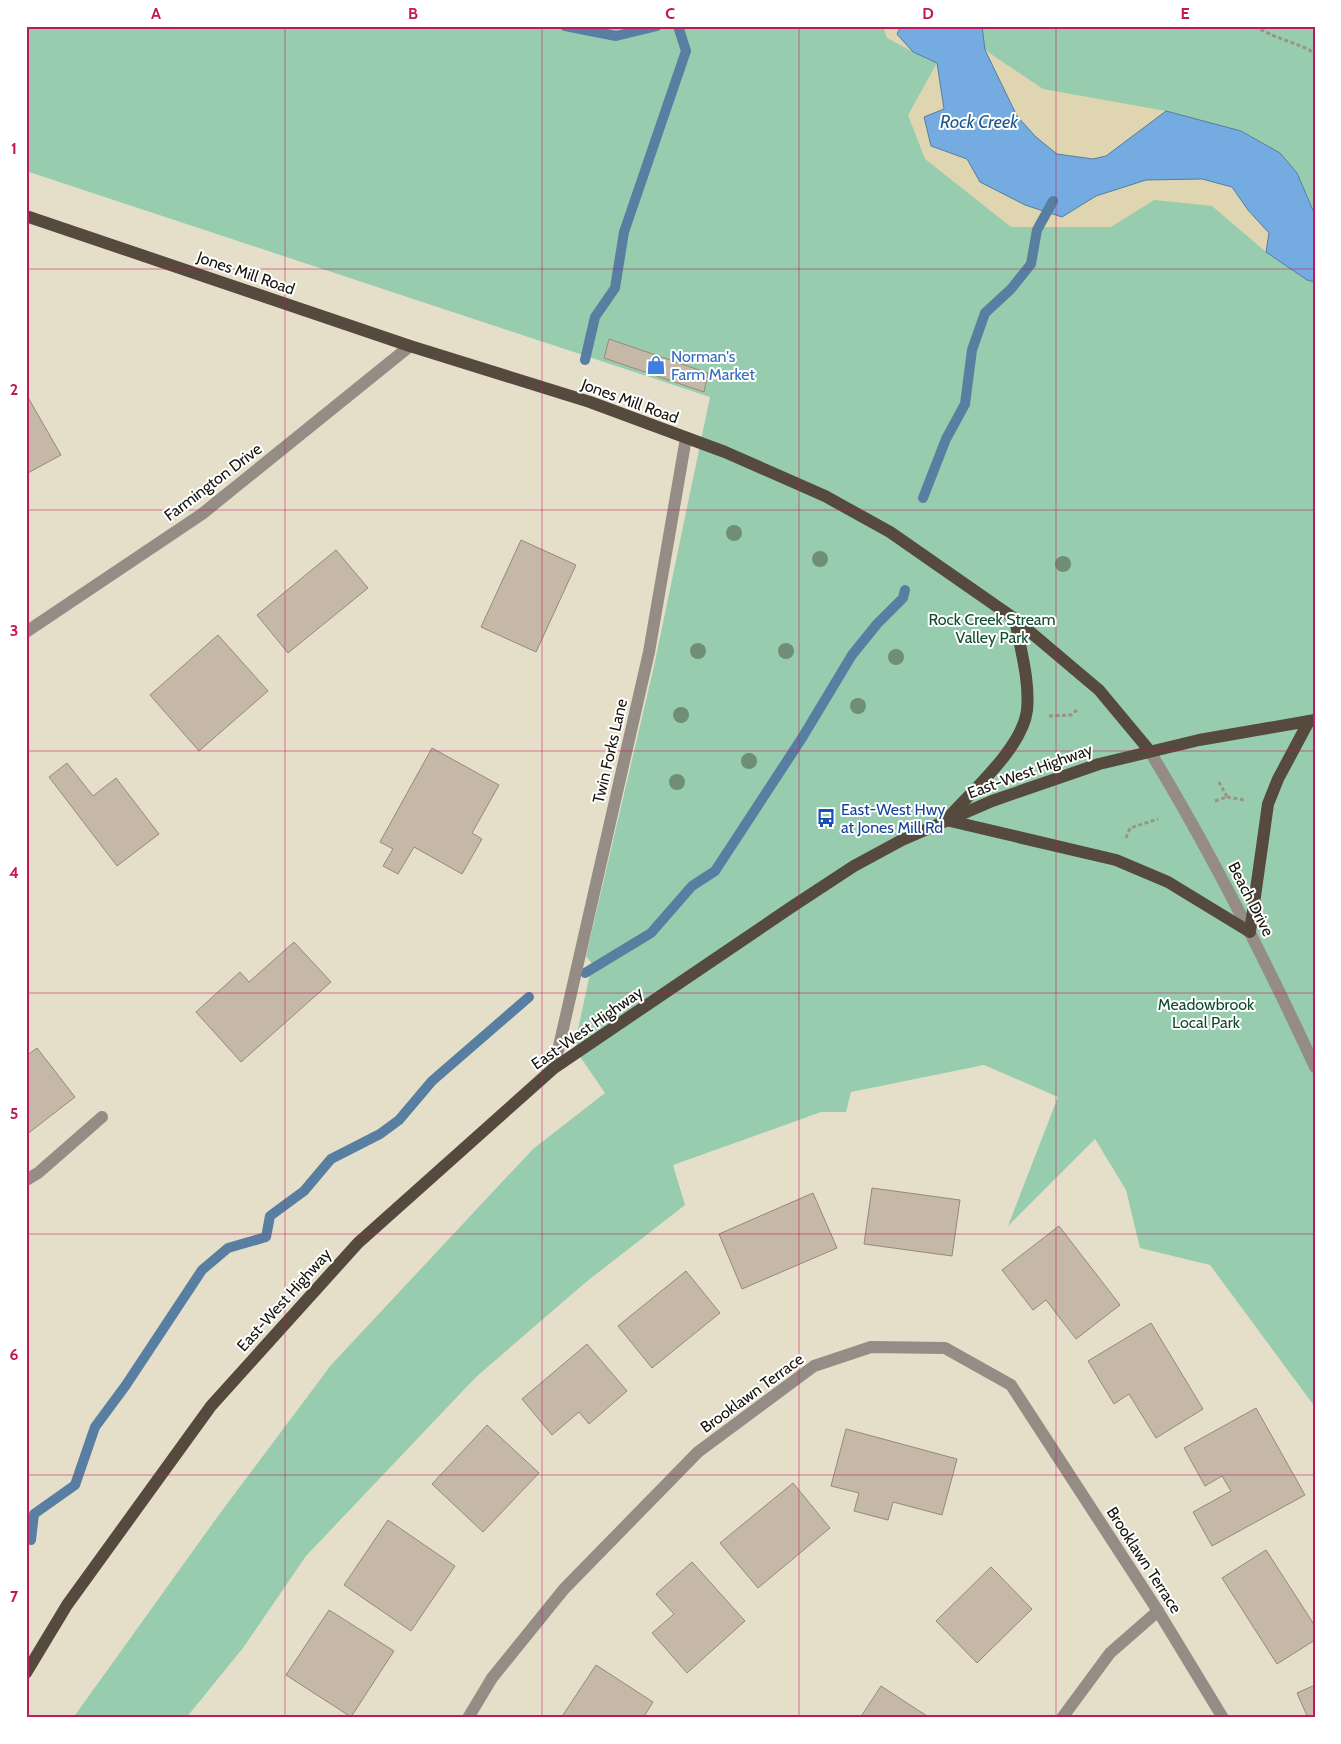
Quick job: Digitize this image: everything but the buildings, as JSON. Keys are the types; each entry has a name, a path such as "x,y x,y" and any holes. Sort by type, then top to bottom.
{"main road":[{"name":"Jones Mill Road","path":"26,216 410,346 590,402 725,452 825,496 890,532 1015,619 1100,690 1150,750"},
{"path":"1015,619 1027,686 1027,712 1019,732 1006,753 946,820 1116,860 1168,882 1250,932 1268,804 1278,780 1312,721"},
{"name":"East-West Highway","path":"26,1673 67,1605 211,1406 358,1243 554,1068 854,866 902,840 992,801 1081,770 1150,750 1312,721"}],"street":[{"name":"Farmington Drive","path":"26,632 202,514 410,346"},
{"name":"Twin Forks Lane","path":"554,1068 649,652 686,438"},
{"name":"Beach Drive","path":"1150,750 1186,810 1250,932 1315,1067"},
{"path":"26,1180 38,1173 102,1117"},
{"name":"Brooklawn Terrace","path":"468,1718 492,1678 564,1589 698,1452 814,1366 871,1347 945,1348 1011,1385 1158,1611 1223,1718"},
{"path":"1062,1718 1110,1653 1158,1611"}],"path":[{"path":"1255,26 1263,32 1296,43 1315,53"},
{"path":"1048,716 1071,715 1077,710"},
{"path":"1219,782 1227,797"},
{"path":"1215,801 1227,797 1247,801"},
{"path":"1125,839 1130,828 1158,819"}],"green space":[{"name":"Rock Creek Stream Valley Park","path":"26,26 1315,26 1315,1407 1210,1265 1140,1248 1126,1190 1095,1139 1008,1226 1058,1097 984,1065 851,1092 846,1112 821,1112 673,1165 685,1205 586,1282 476,1377 306,1556 243,1648 186,1718 73,1718 218,1516 331,1365 533,1149 605,1093 574,1048 592,964 586,956 654,666 710,397 26,171"}],"sand":[{"path":"883,26 901,26 897,35 913,52 887,38"},
{"path":"985,50 1043,89 1166,111 1106,156 1093,159 1057,154 1036,137 1017,116"},
{"path":"937,63 944,109 980,182 1062,217 1096,196 1146,180 1203,179 1232,187 1248,210 1269,233 1266,252 1212,206 1154,200 1111,227 1011,227 925,159 908,115"}],"water":[{"name":"Rock Creek","path":"901,26 982,26 985,50 1017,116 1036,137 1057,154 1093,159 1106,156 1166,111 1241,131 1280,153 1297,173 1315,215 1315,282 1307,280 1266,252 1269,233 1248,210 1232,187 1202,179 1146,180 1096,196 1062,217 1025,205 980,182 967,159 931,146 924,117 944,109 937,63 913,52 897,34"}],"waterway":[{"path":"565,26 616,36 657,26"},
{"path":"585,360 595,317 615,288 624,232 686,51 678,26"},
{"path":"923,498 946,439 965,404 972,350 985,313 1011,289 1031,264 1037,230 1053,201"},
{"path":"585,973 651,933 692,886 715,871 802,738 852,655 877,624 903,598 905,590"},
{"path":"31,1540 34,1514 75,1485 95,1427 126,1385 202,1270 228,1248 266,1237 270,1216 304,1191 331,1159 380,1134 399,1120 432,1081 529,997"}],"place":[{"name":"Norman's Farm Market","path":"656,365"},
{"name":"East-West Hwy at Jones Mill Rd","path":"826,818"}],"park label":[{"name":"Meadowbrook Local Park","path":"1206,1013"}]}
